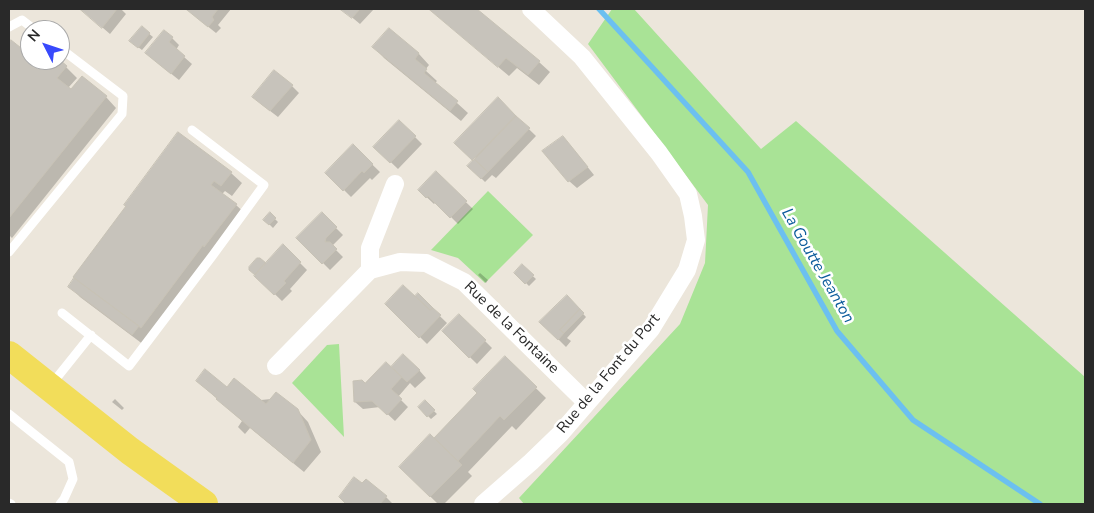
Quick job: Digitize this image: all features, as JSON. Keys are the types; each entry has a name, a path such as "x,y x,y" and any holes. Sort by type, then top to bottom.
{"main road":[{"path":"9,355 130,451 204,504"},
{"path":"130,451 185,504"}],"street":[{"name":"Rue de la Font du Port","path":"483,504 560,434 650,329 687,270 696,240 688,194 659,153 582,57 531,9"},
{"path":"276,366 370,270 370,248 395,184"},
{"name":"Rue de la Fontaine","path":"370,270 400,262 426,263 464,282 586,402"}],"lane":[{"path":"9,252 122,114 123,96 70,56"},
{"path":"62,313 129,366 264,185 192,130"},
{"path":"50,387 91,335"},
{"path":"9,414 69,462 73,479 60,504"}],"green space":[{"path":"612,9 634,9 761,149 796,121 1085,377 1085,504 524,504 519,498 680,324 705,263 708,205 588,44"},
{"path":"488,191 533,235 485,283 458,258 431,250"},
{"path":"339,344 344,437 292,383 327,345"}],"building":[{"path":"80,9 117,9 102,28"},
{"path":"188,9 218,9 212,17 214,20 208,27"},
{"path":"340,9 360,9 352,18"},
{"path":"429,9 477,9 540,61 528,75 506,58 498,67"},
{"path":"142,26 150,33 138,48 129,41"},
{"path":"389,28 419,53 415,59 427,69 424,73 458,101 450,111 372,47"},
{"path":"164,30 173,37 169,42 185,56 171,74 145,53"},
{"path":"11,40 20,47 20,70 64,70 57,78 71,89 82,76 107,96 9,218 9,43"},
{"path":"274,70 293,85 270,111 252,97"},
{"path":"498,97 516,116 473,161 454,143"},
{"path":"516,116 530,128 488,172 474,159"},
{"path":"399,120 416,136 390,163 373,147"},
{"path":"178,132 232,172 221,186 214,181 211,185 237,204 204,247 203,245 141,328 73,277"},
{"path":"563,136 588,167 568,182 542,151"},
{"path":"353,144 373,164 364,173 362,171 343,191 325,173"},
{"path":"474,159 488,172 481,179 467,166"},
{"path":"436,171 467,201 450,218 428,196 426,198 418,190"},
{"path":"270,212 276,218 269,225 263,220"},
{"path":"322,212 337,227 326,238 325,242 330,242 337,249 322,264 296,238"},
{"path":"283,244 301,262 284,281 286,283 274,295 254,276"},
{"path":"257,258 266,263 255,275 249,270 249,267"},
{"path":"522,264 534,275 525,284 514,273"},
{"path":"74,278 139,326 132,335 68,287"},
{"path":"403,285 430,310 433,308 441,315 419,338 385,304"},
{"path":"418,293 433,308 430,310 415,296"},
{"path":"567,295 580,309 560,330 564,333 558,340 539,322"},
{"path":"580,309 584,313 564,333 560,330"},
{"path":"459,314 486,340 469,358 442,331"},
{"path":"403,354 420,370 407,382 391,367"},
{"path":"505,356 537,387 504,420 500,416 458,461 434,438 477,393 473,389"},
{"path":"386,362 402,377 391,389 402,399 387,415 372,401 354,402 353,381 362,380 365,383"},
{"path":"205,369 227,387 234,378 266,404 276,392 298,409 311,440 293,463 196,381"},
{"path":"425,400 435,410 427,417 418,407"},
{"path":"430,434 462,465 430,497 399,467"},
{"path":"354,477 362,483 366,479 387,496 380,504 346,504 339,497"}],"waterway":[{"name":"La Goutte Jeanton","path":"599,9 748,172 837,331 913,420 1040,504"}]}
